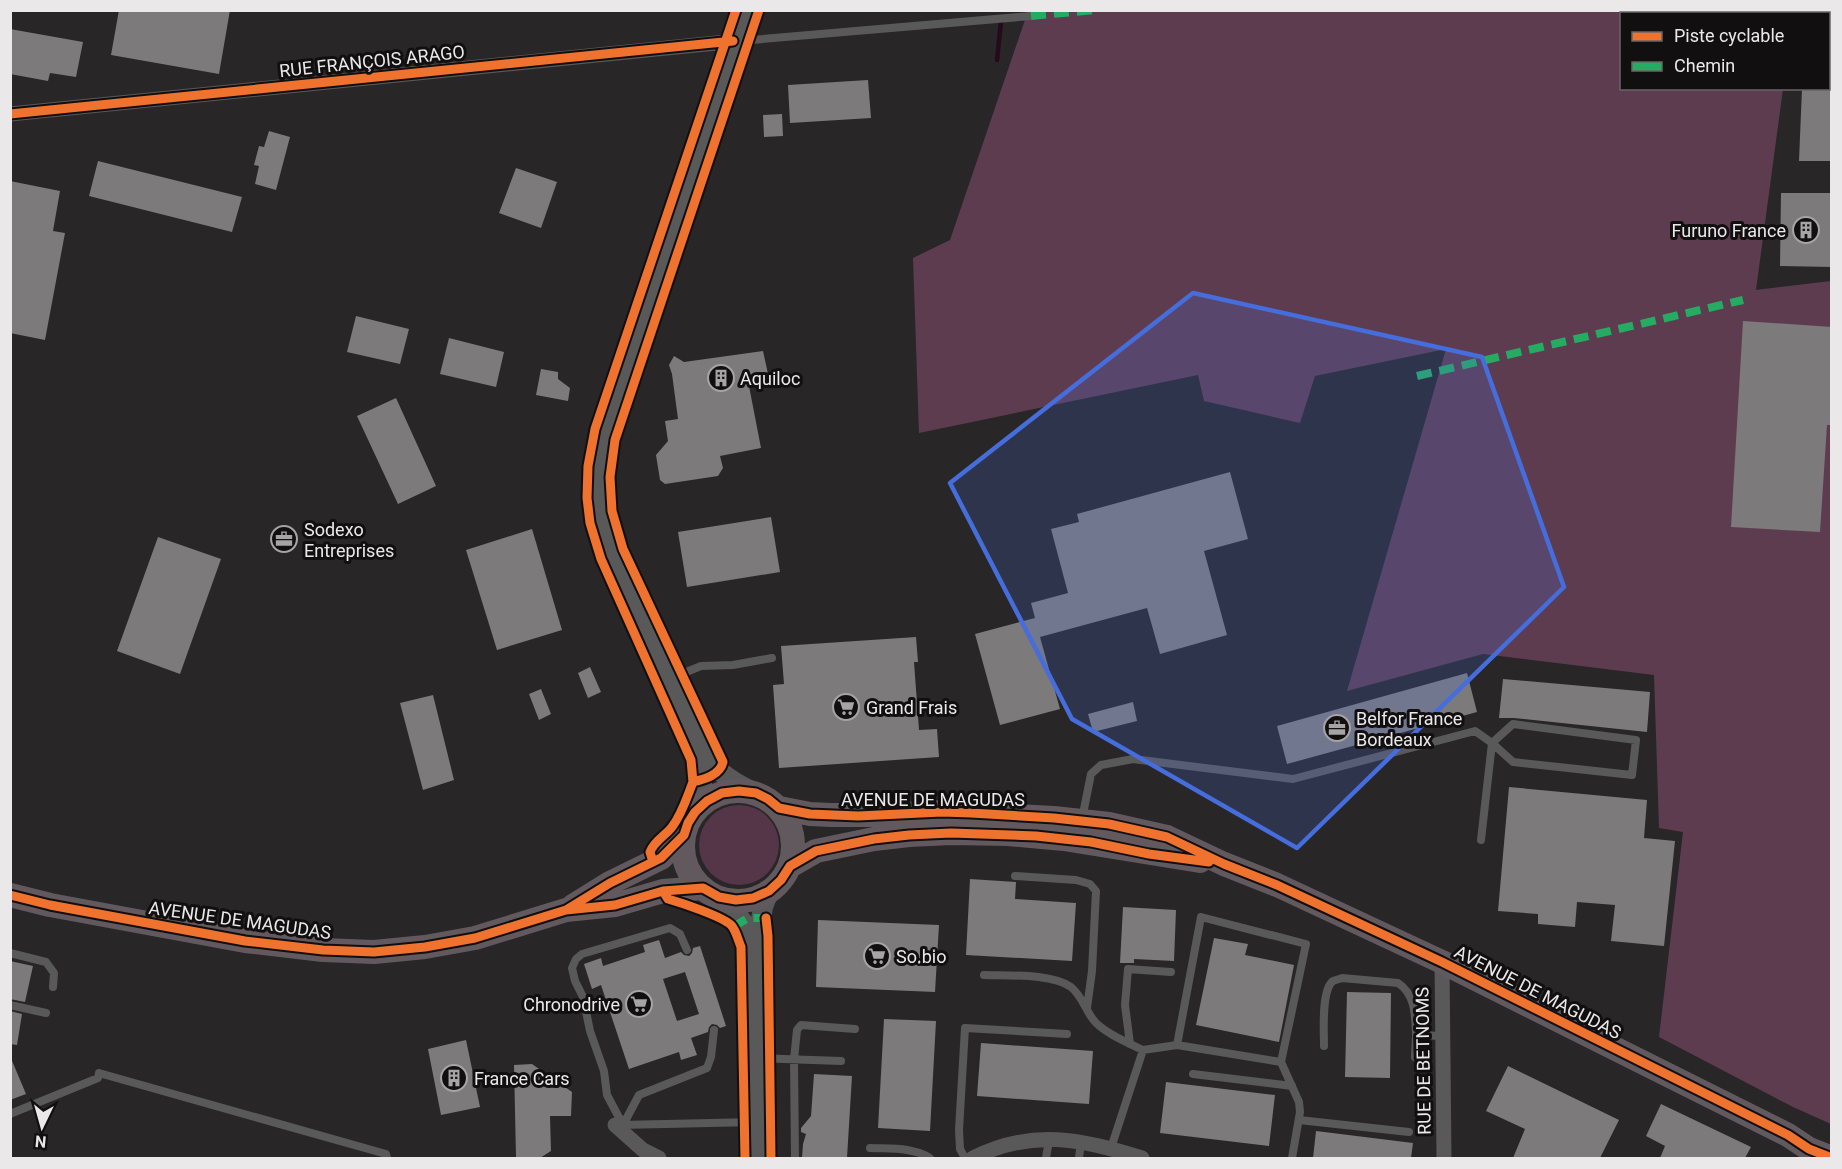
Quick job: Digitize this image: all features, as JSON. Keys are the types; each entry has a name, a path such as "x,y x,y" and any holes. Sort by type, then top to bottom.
{"main road":[{"path":"739,791 756,793 779,808 788,820 793,835 793,851 790,866 782,880 769,891 753,898 736,900 711,892 693,877 683,850 684,835 695,812 707,801 722,793 739,791"},
{"name":"AVENUE DE MAGUDAS","path":"779,808 831,815 951,812 1082,820 1167,837 1224,864 1277,885 1442,963 1788,1135 1809,1149 1832,1158"},
{"name":"AVENUE DE MAGUDAS","path":"790,866 816,851 874,839 951,833 1064,839 1224,864"},
{"name":"AVENUE DE MAGUDAS","path":"566,910 610,883 661,858 684,835"},
{"name":"AVENUE DE MAGUDAS","path":"10,895 50,905 245,941 323,951 374,952 425,947 474,938 566,910 615,904 663,891 711,892"},
{"name":"AVENUE DE MAGUDAS","path":"10,903 50,905"},
{"name":"AVENUE DE MAGUDAS","path":"1788,1135 1832,1146"}],"street":[{"path":"747,10 605,438 598,476 599,512 607,547 702,755 734,783 756,793"},
{"name":"RUE FRANÇOIS ARAGO","path":"10,114 736,41"},
{"path":"695,812 702,790 702,755"},
{"path":"756,1158 755,938 769,891"},
{"path":"711,892 734,911 755,938"},
{"name":"RUE DE BETNOMS","path":"1442,963 1444,1158"},
{"path":"619,1125 643,1150 658,1158"},
{"path":"972,1158 989,1150 1018,1142 1049,1138 1111,1148 1142,1158"}],"lane":[{"path":"736,41 1031,16"},
{"path":"668,680 701,666 733,665 772,658"},
{"path":"1082,820 1091,774 1101,765 1133,759 1293,779 1475,731 1492,743 1513,762 1632,775 1636,740 1513,724 1492,743 1481,840"},
{"path":"1015,876 1076,880 1090,884 1096,891 1092,971 1087,1008"},
{"path":"1177,1045 1201,917 1306,944 1281,1062 1299,1102 1299,1120 1292,1158"},
{"path":"619,1125 607,1095 604,1071 590,1031 583,997 575,981 572,968 576,959 582,954 670,928 680,934 687,950"},
{"path":"10,953 46,962 54,974 53,987"},
{"path":"1130,1044 1125,1005 1128,969 1171,972"},
{"path":"984,975 1049,978 1071,987 1087,1008 1092,1020 1143,1050 1177,1045 1281,1062"},
{"path":"1324,1046 1325,996 1334,980 1342,978 1389,981 1406,988 1412,999 1416,1035 1415,1057"},
{"path":"10,1005 46,1013"},
{"path":"795,1158 796,1030 801,1025 855,1029"},
{"path":"964,1158 960,1149 959,1130 965,1028 1066,1034"},
{"path":"619,1125 639,1095 707,1068 711,1057 714,1030"},
{"path":"1416,1035 1442,1036"},
{"path":"1111,1148 1143,1050"},
{"path":"755,1058 841,1061"},
{"path":"10,1114 98,1078 99,1073 386,1154 387,1158"},
{"path":"1193,1074 1292,1086"},
{"path":"1299,1120 1409,1132"},
{"path":"619,1125 755,1122"},
{"path":"1047,1158 1049,1138"},
{"path":"1079,1158 1081,1142"},
{"path":"870,1148 908,1150 930,1158"}],"highlighted area":[{"path":"1193,293 1482,357 1564,587 1297,848 1072,719 950,483"}],"shaded area":[{"path":"1028,11 1793,11 1620,12 1620,90 1783,90 1756,290 1831,281 1831,1124 1793,1107 1659,1037 1683,832 1659,828 1654,675 1483,654 1347,691 1446,349 1315,376 1300,423 1204,401 1198,375 919,433 913,258 950,240"},
{"path":"739,805 754,808 767,817 776,830 779,845 776,860 767,873 754,882 739,885 724,882 711,873 702,860 699,845 702,830 711,817 724,808"}],"building":[{"path":"119,10 230,10 219,74 111,55"},
{"path":"10,29 83,42 76,77 50,73 48,81 10,74"},
{"path":"868,80 871,118 790,123 788,85"},
{"path":"1832,88 1832,161 1799,161 1802,90 1830,90"},
{"path":"782,114 783,136 764,137 763,115"},
{"path":"269,131 290,137 276,190 255,184 259,166 254,165 259,146 264,147"},
{"path":"98,161 242,197 232,232 89,196"},
{"path":"516,168 557,182 541,228 499,213"},
{"path":"10,181 60,191 53,231 65,233 45,340 10,333"},
{"name":"Furuno France","path":"1781,193 1832,193 1832,267 1780,266"},
{"path":"356,316 409,329 400,364 347,352"},
{"path":"1743,321 1832,327 1832,425 1827,425 1820,532 1731,527"},
{"path":"449,338 504,352 496,387 440,374"},
{"path":"763,351 770,383 749,386 761,448 720,456 723,468 718,476 665,484 660,480 656,455 668,441 665,421 678,419 669,365 674,356 684,362"},
{"path":"541,369 558,372 558,379 570,388 568,401 536,395"},
{"path":"396,398 436,486 398,504 357,416"},
{"path":"1230,472 1248,539 1204,551 1227,635 1160,654 1147,608 1040,637 1060,709 1000,725 975,634 1035,618 1031,603 1068,593 1051,529 1079,522 1077,514"},
{"path":"771,517 780,572 687,587 678,532"},
{"path":"532,529 562,630 497,650 466,550"},
{"path":"158,537 221,559 180,674 117,651"},
{"name":"Grand Frais","path":"916,637 918,662 914,662 919,730 937,729 939,757 779,768 773,685 784,684 781,646"},
{"path":"590,667 601,692 588,698 578,673"},
{"path":"1467,673 1477,712 1287,764 1277,726"},
{"path":"1503,679 1650,692 1647,732 1499,718"},
{"path":"541,689 551,714 539,720 529,694"},
{"path":"433,695 454,780 423,790 400,703"},
{"path":"1133,702 1137,721 1093,732 1088,714"},
{"path":"1509,787 1647,800 1644,838 1675,841 1664,946 1611,941 1615,905 1577,902 1575,927 1538,924 1538,914 1498,911"},
{"path":"970,879 1016,882 1015,899 1076,903 1072,961 966,955"},
{"path":"1123,907 1176,910 1174,961 1134,959 1134,963 1120,963"},
{"name":"So.bio","path":"818,920 939,925 935,992 816,987"},
{"path":"1214,938 1248,944 1245,955 1294,965 1279,1042 1196,1025"},
{"name":"Chronodrive","path":"659,940 665,958 681,952 689,956 693,948 700,946 726,1026 720,1028 712,1024 708,1032 691,1038 697,1055 681,1060 679,1052 629,1069 601,985 592,989 584,964 601,958 603,966 645,952 643,945","holes":["685,972 699,1014 677,1021 663,979"]},
{"path":"10,961 33,966 25,1002 10,999"},
{"path":"1347,992 1391,993 1390,1078 1345,1077"},
{"path":"10,1011 22,1014 17,1045 10,1044"},
{"path":"884,1019 936,1021 930,1131 878,1128"},
{"name":"France Cars","path":"466,1040 480,1107 441,1115 428,1049"},
{"path":"981,1043 1093,1051 1089,1104 977,1096"},
{"path":"10,1056 26,1094 10,1100"},
{"path":"532,1064 572,1092 571,1116 550,1116 551,1151 540,1158 516,1158 514,1065"},
{"path":"1508,1066 1619,1120 1600,1158 1513,1158 1525,1129 1486,1111"},
{"path":"814,1074 852,1076 847,1158 802,1158 806,1134 801,1132 801,1128 811,1116"},
{"path":"1166,1082 1275,1095 1269,1146 1160,1133"},
{"path":"1661,1104 1751,1147 1745,1158 1660,1158 1665,1146 1646,1136"},
{"path":"1316,1131 1413,1143 1411,1158 1313,1158"}],"waterway":[{"path":"997,60 1001,22"}],"marked path":[{"path":"1031,16 1095,10"},
{"path":"1417,376 1743,300"},
{"path":"733,927 748,918 766,918"}],"cycle path":[{"path":"693,782 691,760 601,559 590,523 587,498 588,466 595,429 736,10"},
{"path":"653,862 650,852 676,822 693,782 715,773 723,762 623,549 612,511 610,477 615,440 759,10"},
{"path":"10,114 733,41"},
{"path":"566,910 610,883 661,858 684,835 695,812 707,801 722,793 739,791 756,793 779,808 810,814 858,816 942,812 1054,818 1109,824 1167,837 1224,864 1277,885 1442,962 1788,1135 1809,1149 1832,1158"},
{"path":"10,895 50,905 245,941 323,950 374,952 425,947 475,938 566,910 615,905 663,891 703,888 719,897 736,900 753,898 769,891 781,880 790,866 816,851 874,839 909,835 951,833 1036,836 1091,842 1149,854 1209,862"},
{"path":"663,891 668,899 726,921 736,932 741,947 745,1158"},
{"path":"766,918 771,1158"}],"place":[{"name":"Furuno France","path":"1806,230"},
{"name":"Aquiloc","path":"721,378"},
{"name":"Sodexo Entreprises","path":"284,539"},
{"name":"Grand Frais","path":"846,707"},
{"name":"Belfor France Bordeaux","path":"1337,728"},
{"name":"So.bio","path":"877,956"},
{"name":"Chronodrive","path":"639,1004"},
{"name":"France Cars","path":"454,1078"}]}
